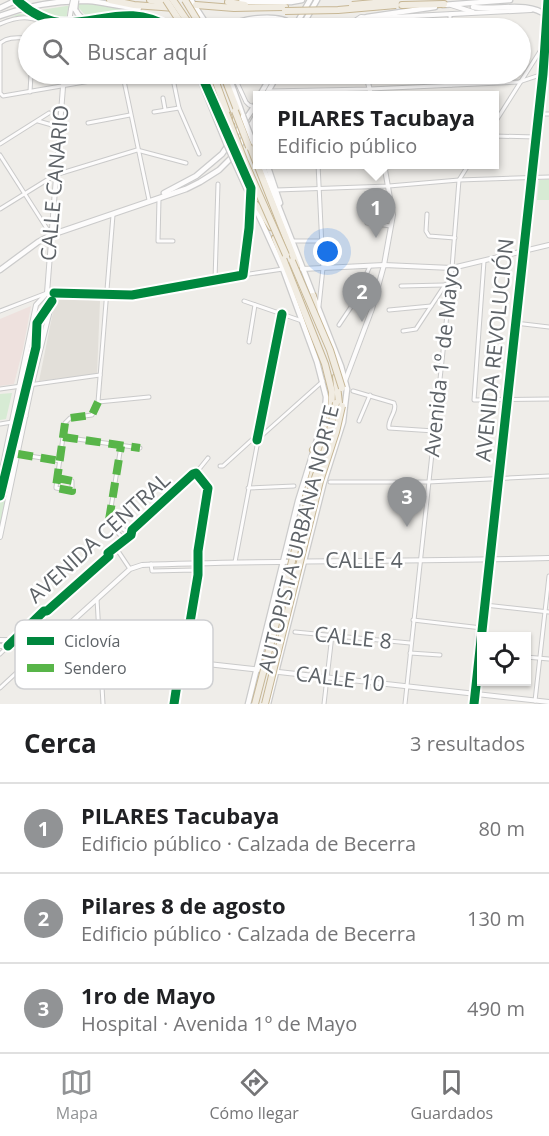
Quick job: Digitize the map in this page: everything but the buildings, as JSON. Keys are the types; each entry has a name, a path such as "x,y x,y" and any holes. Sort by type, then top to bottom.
{"highway":[{"path":"110,0 173,2"},
{"path":"188,0 199,18"},
{"path":"285,9 231,12 198,8 264,8 350,10 432,0"},
{"path":"224,1 264,8"},
{"path":"173,2 178,18"},
{"path":"173,2 185,18"},
{"path":"399,3 446,4"},
{"path":"208,84 219,110 233,128"},
{"path":"215,84 233,128 239,154 300,298 326,364 330,382 333,403 311,479 294,561"},
{"name":"AUTOPISTA URBANA NORTE","path":"215,84 244,160 284,248 314,325 334,385 336,403 327,444 310,492 255,704"},
{"path":"228,84 242,119 253,138"},
{"name":"AUTOPISTA URBANA NORTE","path":"228,84 253,154"},
{"name":"AUTOPISTA URBANA NORTE","path":"258,169 282,235 330,350 342,388 342,406 336,432 320,481 265,704"},
{"path":"265,169 317,311"},
{"path":"251,200 271,227"},
{"path":"255,704 263,672 268,665 317,482 336,427 339,403 338,381 313,296"},
{"path":"314,450 325,435"},
{"path":"263,672 265,704"}],"main road":[{"path":"0,8 17,0"},
{"path":"74,0 73,9 82,18"},
{"path":"224,1 291,2 302,0"},
{"path":"300,18 310,0"},
{"path":"307,18 317,0"},
{"path":"367,17 446,4 510,0"},
{"path":"0,16 23,8 71,1 87,1 132,8 149,3"},
{"name":"AVENIDA REVOLUCIÓN","path":"482,632 538,114 546,73 545,14 548,1"},
{"path":"474,10 533,7 545,14"},
{"path":"202,84 283,269 323,381 326,397 325,414 298,501 294,561 277,671 265,704"},
{"path":"159,197 196,176 214,162 242,119 253,108"},
{"path":"242,119 251,126 253,134"},
{"path":"0,269 51,235 186,189 200,182 239,154 253,122"},
{"path":"264,169 313,296"},
{"path":"269,169 277,190 284,220"},
{"path":"248,704 263,672 294,561 324,482 346,405 345,382 317,311"},
{"name":"AVENIDA REVOLUCIÓN","path":"474,704 477,681"}],"street":[{"path":"446,4 474,10"},
{"path":"71,18 73,9"},
{"path":"360,18 450,14 474,10"},
{"path":"0,24 18,18"},
{"path":"18,38 5,39 0,44 1,96 77,84"},
{"path":"531,64 545,44"},
{"path":"531,78 546,73"},
{"path":"30,84 30,92"},
{"name":"CALLE CANARIO","path":"0,479 36,305 47,293 63,84"},
{"path":"125,84 149,200"},
{"path":"174,84 179,108 199,154"},
{"path":"237,84 246,102 253,107"},
{"path":"369,84 370,89"},
{"path":"301,91 474,84"},
{"path":"499,117 518,84"},
{"path":"163,98 165,109"},
{"path":"154,112 179,108"},
{"path":"0,144 49,113"},
{"path":"538,114 549,114"},
{"path":"88,123 130,115"},
{"path":"37,120 59,127"},
{"path":"499,136 536,137"},
{"path":"0,209 55,175 137,150 186,163"},
{"path":"0,155 51,235"},
{"path":"317,311 323,268 318,169"},
{"path":"345,382 372,309 384,265 393,215 385,169"},
{"name":"Avenida 1º de Mayo","path":"405,704 452,268 459,180 466,169"},
{"path":"277,190 549,177"},
{"path":"214,280 218,184"},
{"path":"159,197 158,241 173,242"},
{"path":"57,478 72,481 72,491 57,490 57,478 63,436 67,420 92,414 98,402 113,213"},
{"path":"427,214 426,231 429,236 454,238"},
{"path":"367,223 391,226"},
{"path":"291,241 321,241"},
{"path":"302,269 384,265 452,268 549,245"},
{"path":"484,261 473,398 476,401 549,399"},
{"path":"339,325 353,304 371,266"},
{"path":"0,311 47,293 141,294 283,269"},
{"path":"403,330 416,329 445,285 450,282"},
{"path":"401,286 445,285"},
{"name":"CALLE CANARIO","path":"0,537 51,306 51,298 47,293"},
{"path":"244,301 302,321"},
{"path":"249,342 255,305"},
{"path":"389,310 431,306"},
{"path":"235,561 282,314"},
{"path":"515,323 549,327"},
{"path":"0,389 100,375"},
{"path":"257,440 323,381"},
{"path":"353,391 396,405 388,424 389,428 434,431"},
{"path":"359,421 370,395"},
{"path":"98,402 149,397"},
{"path":"0,423 12,422 26,416"},
{"path":"220,466 223,466 258,434"},
{"path":"63,436 140,448"},
{"path":"121,446 109,520 123,528 130,536"},
{"path":"18,454 60,461"},
{"name":"AVENIDA CENTRAL","path":"35,620 130,536 196,473 208,458"},
{"path":"196,473 207,485 196,558"},
{"path":"330,482 428,482 549,476"},
{"path":"248,488 294,486"},
{"path":"116,526 117,532 125,540"},
{"path":"73,620 130,569 116,548"},
{"name":"CALLE 4","path":"130,569 152,564 235,561 549,558"},
{"path":"152,564 152,571 195,570 188,620"},
{"path":"535,701 547,612 549,576"},
{"path":"96,599 98,620"},
{"path":"485,605 547,612"},
{"path":"413,621 482,628"},
{"name":"CALLE 8","path":"295,632 411,643"},
{"path":"324,704 332,635"},
{"path":"0,640 14,640"},
{"name":"AVENIDA CENTRAL","path":"0,654 14,640"},
{"path":"0,646 15,646"},
{"path":"410,652 440,655"},
{"path":"531,657 549,659"},
{"name":"CALLE 10","path":"213,665 549,702"},
{"path":"0,688 15,674"},
{"path":"102,689 103,704"},
{"path":"176,704 179,689"}],"shaded area":[{"path":"56,297 100,301 97,374 39,381"},
{"path":"31,306 14,384 0,386 0,319"}],"green space":[{"path":"79,4 97,4 122,11 152,14 159,18 117,14 88,18 79,8 68,9 66,18 37,18 25,15 10,17 38,13 41,10"},
{"path":"549,179 549,200 537,200 539,180"},
{"path":"46,297 49,301 38,351 29,349 37,313"},
{"path":"12,393 6,419 0,420 0,394"},
{"path":"23,422 0,526 0,482 13,424"}],"marked path":[{"path":"57,478 72,481 72,491 56,488 56,487 65,423 70,418 92,415 98,402"},
{"path":"63,437 140,448"},
{"path":"109,520 121,446"},
{"path":"18,454 60,461"}],"cycle path":[{"path":"17,0 27,9 45,18"},
{"path":"474,704 543,74 548,0"},
{"path":"106,18 119,16 147,18"},
{"path":"54,293 132,295 243,275 251,188 205,84"},
{"path":"0,496 36,347 37,323 52,301"},
{"path":"257,440 282,314"},
{"path":"35,620 109,556 108,553 131,535 132,530 196,473 208,488 190,620"},
{"path":"8,646 15,639"},
{"path":"174,704 176,689"}],"place":[{"name":"PILARES Tacubaya","path":"376,238"},
{"name":"Pilares 8 de agosto","path":"362,322"},
{"name":"1ro de Mayo","path":"407,527"}]}
